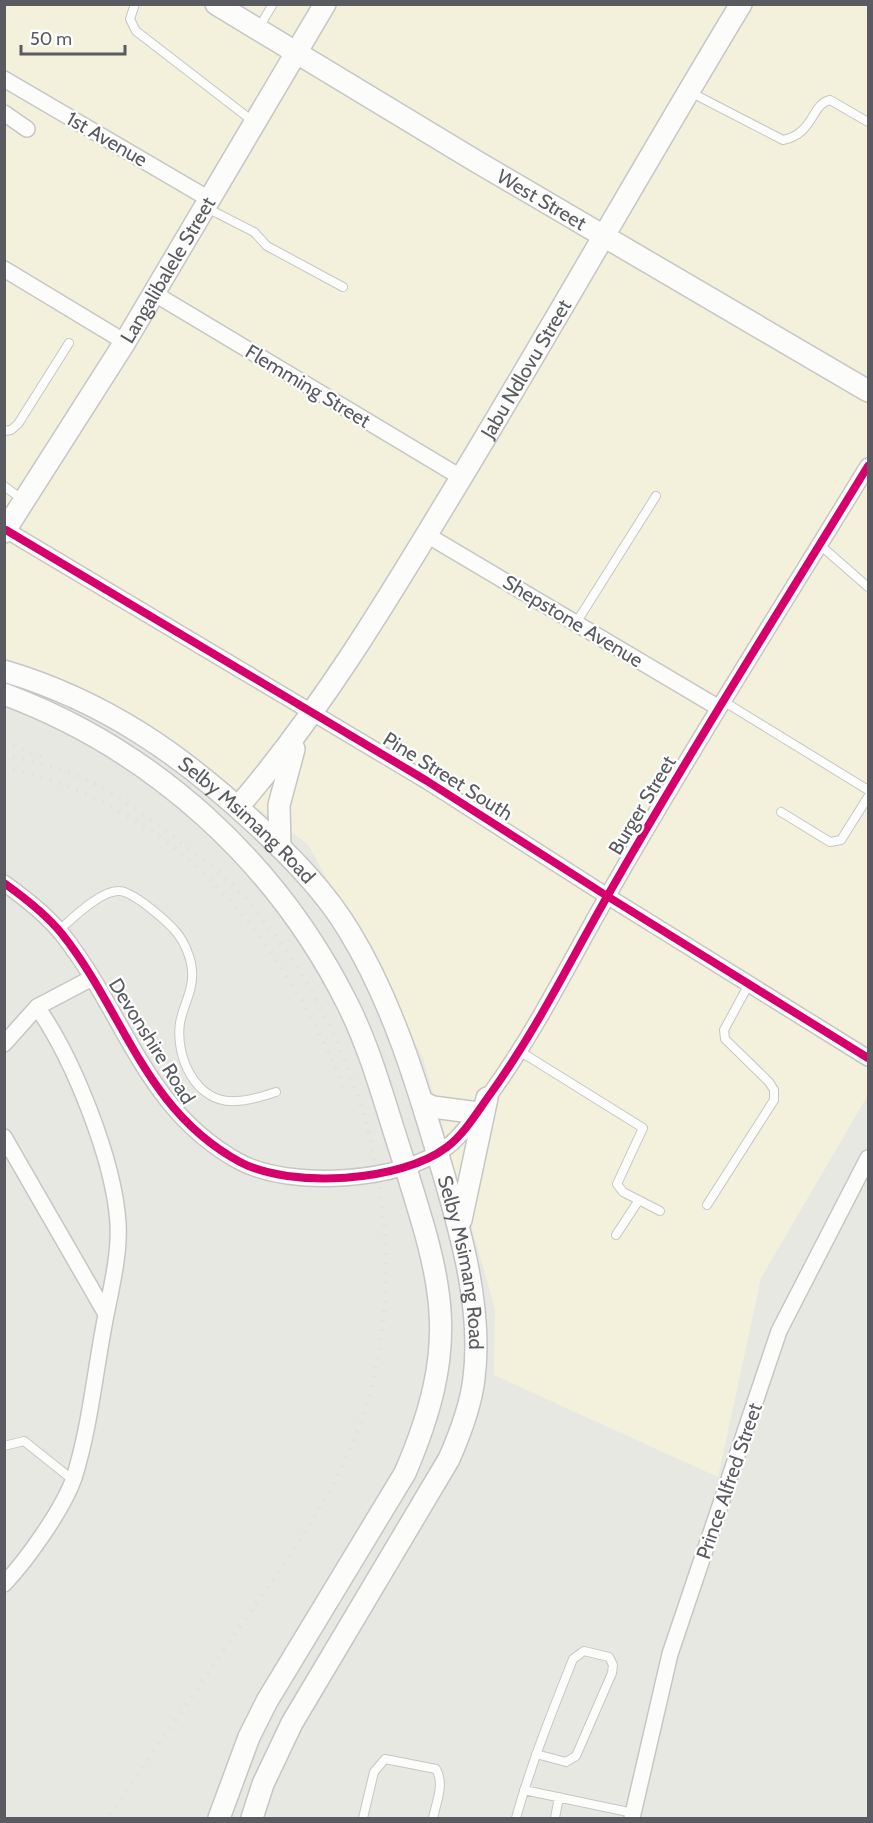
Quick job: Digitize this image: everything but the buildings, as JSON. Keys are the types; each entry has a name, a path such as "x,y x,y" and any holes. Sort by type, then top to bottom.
{"main road":[{"name":"West Street","path":"216,4 868,391"},
{"name":"Langalibalele Street","path":"5,531 155,294 206,202 325,4"},
{"name":"Jabu Ndlovu Street","path":"238,807 265,777 307,720 384,605 606,236 741,4"},
{"name":"Selby Msimang Road","path":"4,671 31,679 106,710 156,741 213,784 280,847 319,890 349,931 408,1060 438,1154 459,1234 473,1313 475,1348 474,1379 460,1432 449,1459 292,1723 263,1784 252,1818"},
{"name":"Selby Msimang Road","path":"4,693 86,730 130,758 186,800 224,832 255,865 309,936 349,1006 368,1052 426,1230 442,1306 440,1364 431,1402 405,1473 267,1701 249,1737 219,1818"},
{"name":"Jabu Ndlovu Street","path":"280,847 279,805 288,766 307,720"},
{"path":"422,1102 433,1107 482,1106 480,1141 466,1190 459,1234"}],"street":[{"name":"1st Avenue","path":"4,79 206,202"},
{"path":"4,113 27,129"},
{"path":"4,269 125,342"},
{"name":"Flemming Street","path":"155,294 462,478"},
{"name":"Burger Street","path":"438,1154 464,1132 521,1052 607,896 868,466"},
{"name":"Pine Street South","path":"5,531 307,720 427,781 868,1058"},
{"name":"Shepstone Avenue","path":"427,534 576,623 721,705"},
{"name":"Devonshire Road","path":"4,883 27,900 59,930 92,978 161,1093 197,1134 224,1152 264,1171 312,1179 347,1178 405,1166 438,1154"},
{"path":"4,1044 38,1007 92,978"},
{"path":"4,1584 19,1569 73,1480 87,1428 118,1224 110,1180 75,1076 56,1033 38,1007"},
{"path":"4,1137 106,1314"},
{"name":"Prince Alfred Street","path":"633,1816 670,1654 779,1332 868,1158"}],"lane":[{"path":"135,4 130,19 136,31 254,123"},
{"path":"258,29 273,4"},
{"path":"689,92 783,140 792,138 805,130 825,101 835,101 868,122"},
{"path":"206,202 254,232 267,246 343,287"},
{"path":"4,431 11,430 18,424 69,343"},
{"path":"4,486 25,501"},
{"path":"576,623 656,496"},
{"path":"820,545 868,587"},
{"path":"721,705 868,790"},
{"path":"781,812 830,842 836,842 841,840 868,797"},
{"path":"59,930 103,894 118,891 133,895 177,933 189,955 192,982 180,1022 180,1041 188,1072 202,1091 234,1102 276,1092"},
{"path":"707,1205 774,1100 774,1090 769,1082 725,1039 724,1030 749,984"},
{"path":"521,1052 644,1128 617,1184 619,1189 660,1211"},
{"path":"616,1235 639,1200"},
{"path":"4,1446 24,1442 73,1480"},
{"path":"516,1818 536,1755 573,1659 584,1651 609,1657 613,1665 612,1673 576,1756 566,1762 536,1755"},
{"path":"363,1818 374,1772 385,1759 436,1769 441,1781 433,1818"},
{"path":"524,1790 633,1816"},
{"path":"555,1818 559,1797"}],"shaded area":[{"path":"5,5 868,5 868,1095 761,1278 718,1477 494,1375 495,1309 423,1058 308,844 126,716 5,663"}],"railway":[{"path":"4,743 48,758"},
{"path":"4,755 67,772 110,792 202,859 245,898 289,955 326,1018 354,1086 374,1156 384,1229 385,1302 375,1373 353,1442 343,1465 293,1550 107,1818"},
{"path":"4,767 66,786 121,812 170,845 214,884 253,928 287,977 317,1030 344,1087"}],"cycle path":[{"path":"4,883 35,907 62,934 84,964 158,1088 181,1116 207,1141 240,1162 262,1171 287,1176 345,1178 402,1168 427,1159 447,1147 466,1128 508,1069 671,787 868,466"},
{"path":"6,530 427,781 868,1058"}]}
